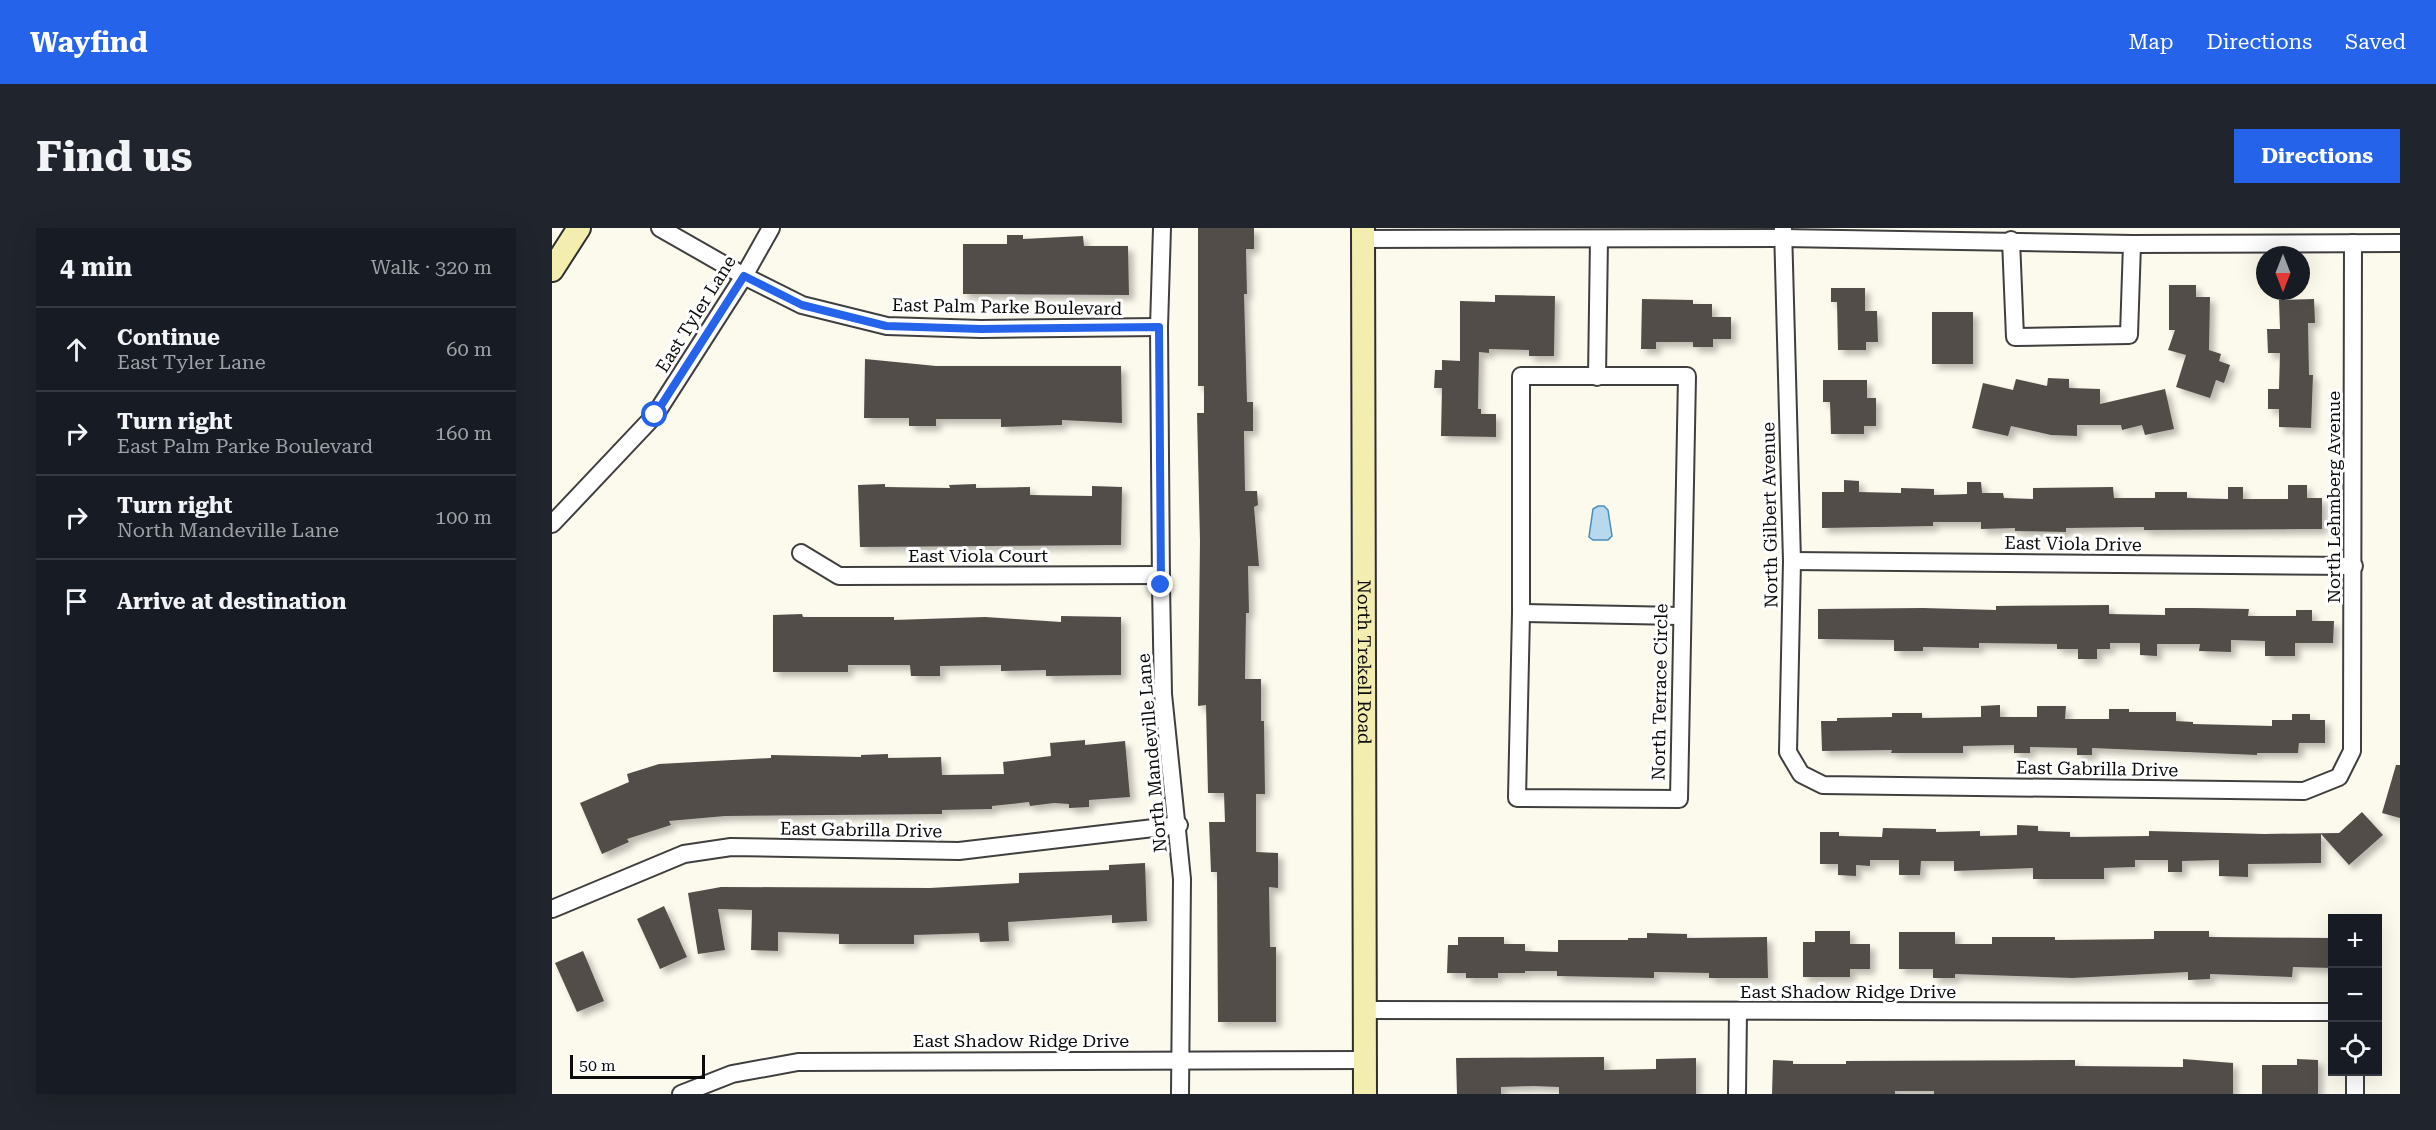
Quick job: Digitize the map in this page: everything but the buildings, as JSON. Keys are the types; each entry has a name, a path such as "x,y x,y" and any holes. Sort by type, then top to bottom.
{"main road":[{"path":"552,270 579,228"},
{"name":"North Trekell Road","path":"1363,234 1365,1094"}],"street":[{"name":"East Palm Parke Boulevard","path":"660,228 744,276 802,305 886,326 981,329 1159,327"},
{"name":"East Tyler Lane","path":"552,524 655,415 744,276 771,228"},
{"name":"North Mandeville Lane","path":"1162,228 1159,327 1163,694 1179,825 1182,879 1180,1094"},
{"path":"1363,234 1599,239 1783,233 2132,244 2400,243"},
{"name":"North Gilbert Avenue","path":"1783,233 1792,561 1788,752 1801,774 1823,785"},
{"path":"1597,377 1599,239"},
{"path":"2011,240 2015,337 2129,335 2132,244"},
{"name":"North Lehmberg Avenue","path":"2352,751 2353,243"},
{"name":"North Terrace Circle","path":"1521,376 1687,376 1680,616 1679,799 1517,798 1521,613 1521,376"},
{"name":"East Viola Court","path":"801,553 839,576 1161,575"},
{"name":"East Viola Drive","path":"1792,561 2354,566"},
{"path":"1521,613 1680,616"},
{"name":"East Gabrilla Drive","path":"1823,785 2304,791 2338,777 2352,751"},
{"name":"East Gabrilla Drive","path":"552,909 684,854 731,847 959,851 1179,825"},
{"name":"East Shadow Ridge Drive","path":"1364,1010 2328,1012"},
{"path":"1737,1094 1738,1012"},
{"name":"East Shadow Ridge Drive","path":"681,1094 732,1074 798,1062 1365,1060"},
{"path":"2355,1076 2355,1094"}],"water":[{"path":"1604,506 1608,510 1612,536 1608,540 1593,540 1589,537 1593,509"}],"route":[{"path":"655,415 744,276 802,305 886,326 981,329 1159,327 1161,585"}]}
